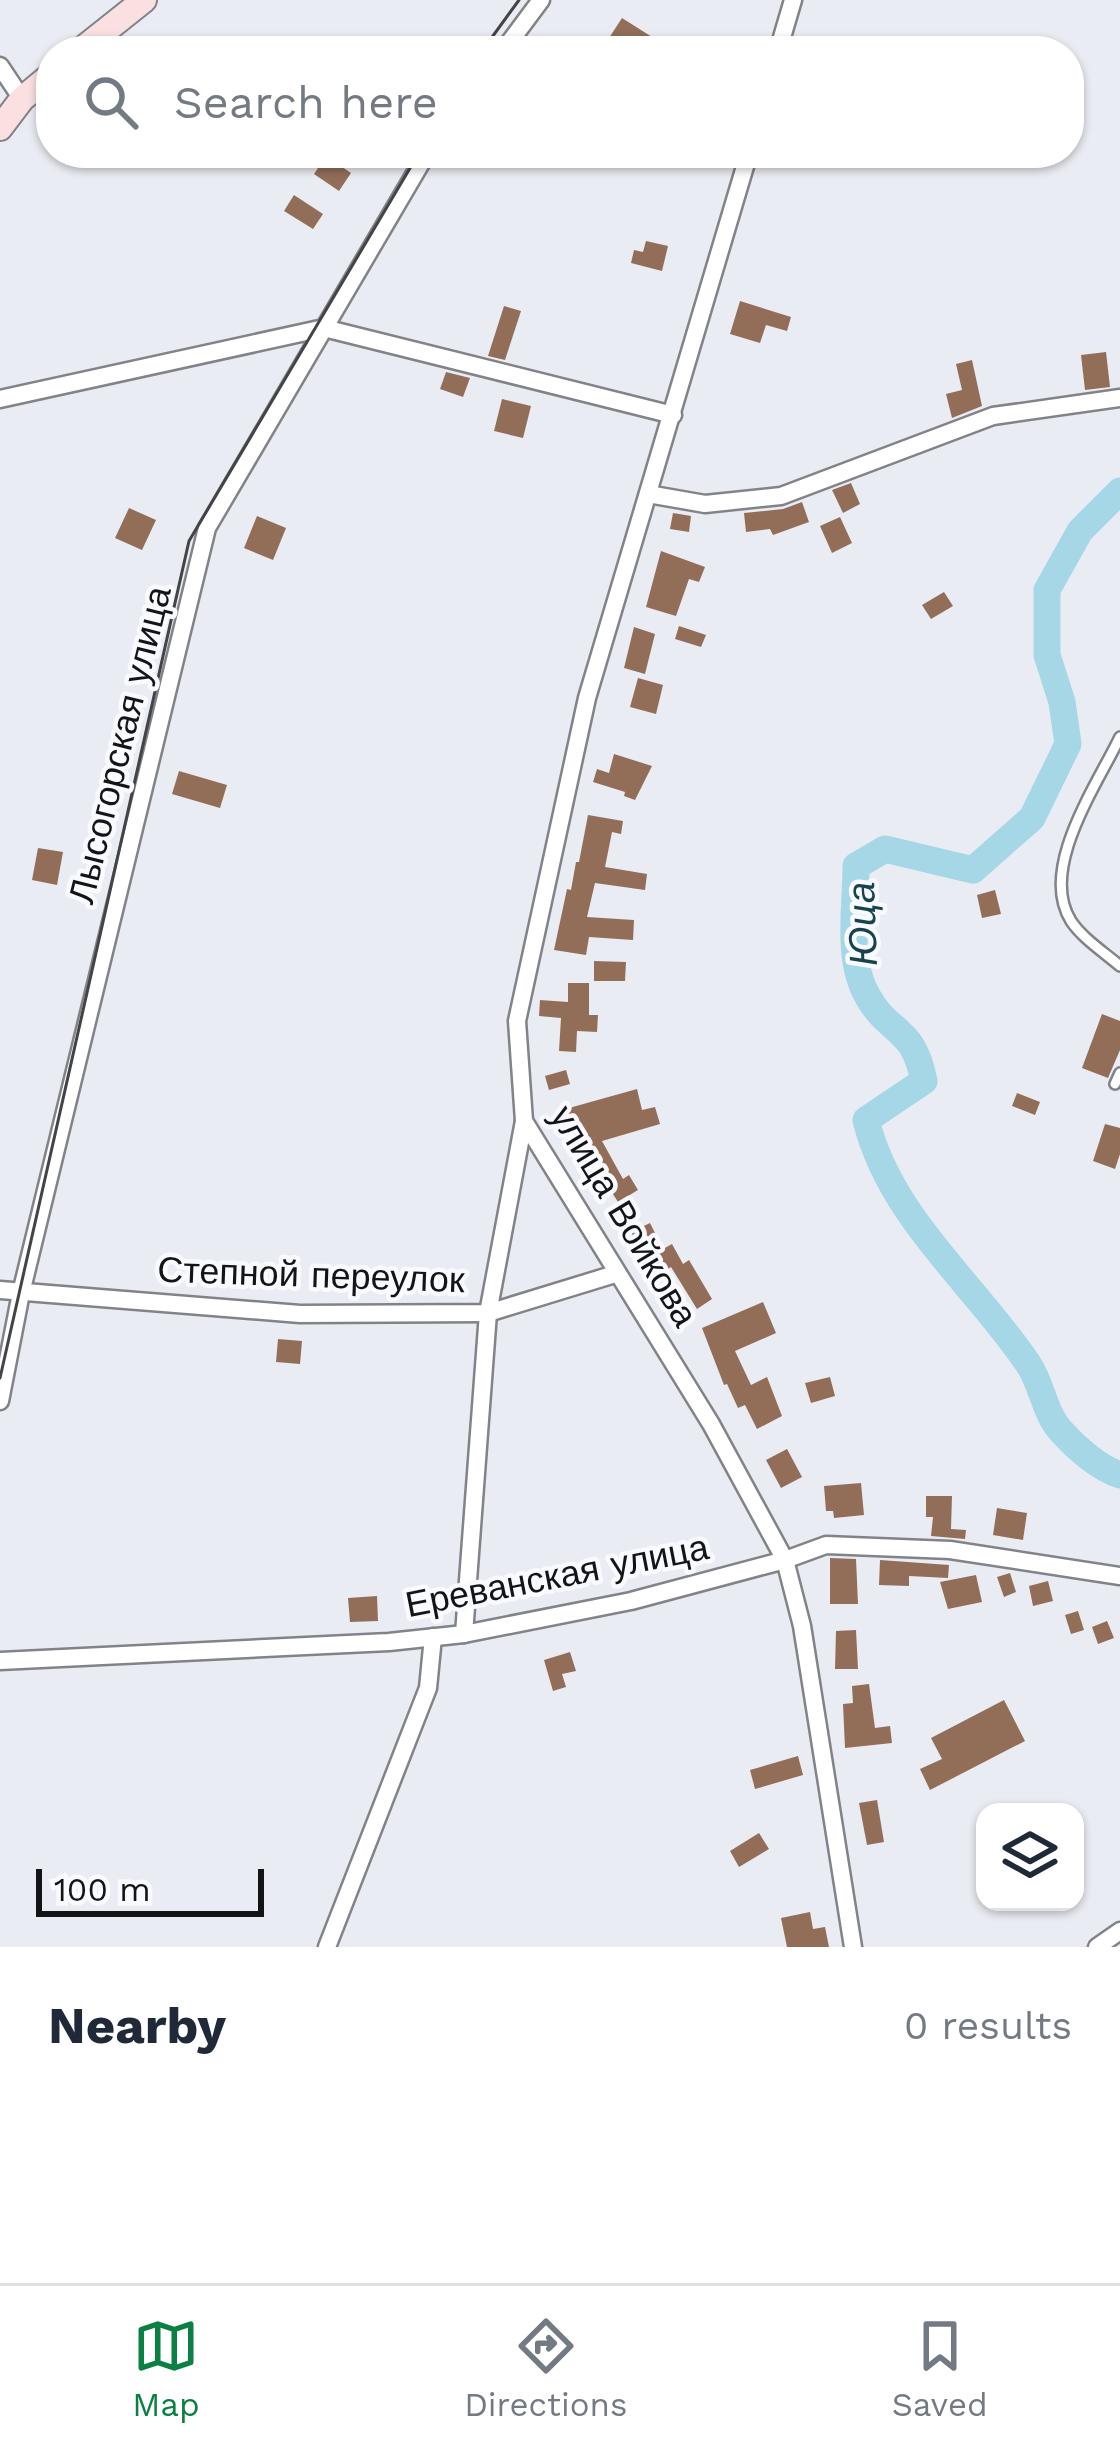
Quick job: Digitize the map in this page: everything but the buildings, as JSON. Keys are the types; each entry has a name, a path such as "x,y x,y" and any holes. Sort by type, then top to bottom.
{"main road":[{"path":"99,36 144,0"},
{"path":"0,128 36,87"}],"street":[{"path":"513,36 541,0"},
{"path":"782,36 793,0"},
{"path":"0,66 22,99 0,113"},
{"name":"Лысогорская улица","path":"0,1401 21,1293 207,528 418,168"},
{"name":"улица Войкова","path":"745,168 586,698 518,1021 524,1121 711,1424 785,1560 802,1626 853,1947"},
{"path":"0,399 324,328 673,415"},
{"path":"648,494 705,504 781,496 993,416 1120,398"},
{"path":"464,1634 488,1313 524,1121"},
{"name":"Степной переулок","path":"0,1290 300,1315 488,1313 615,1274"},
{"name":"Ереванская улица","path":"0,1660 464,1634 631,1601 826,1546 950,1550 1120,1576"},
{"path":"334,1943 428,1688 433,1637"},
{"path":"1097,1947 1120,1931"}],"lane":[{"path":"1120,736 1063,854 1062,894 1072,922 1120,966"}],"waterway":[{"name":"Юца","path":"1120,491 1080,531 1047,590 1047,655 1062,702 1068,744 1032,818 973,870 885,849 856,866 854,933 857,967 868,997 914,1050 924,1081 866,1120 894,1188 1029,1365 1056,1424 1088,1457 1120,1475"}],"tram line":[{"path":"493,36 519,0"},
{"path":"0,1378 189,541 410,168"}]}
